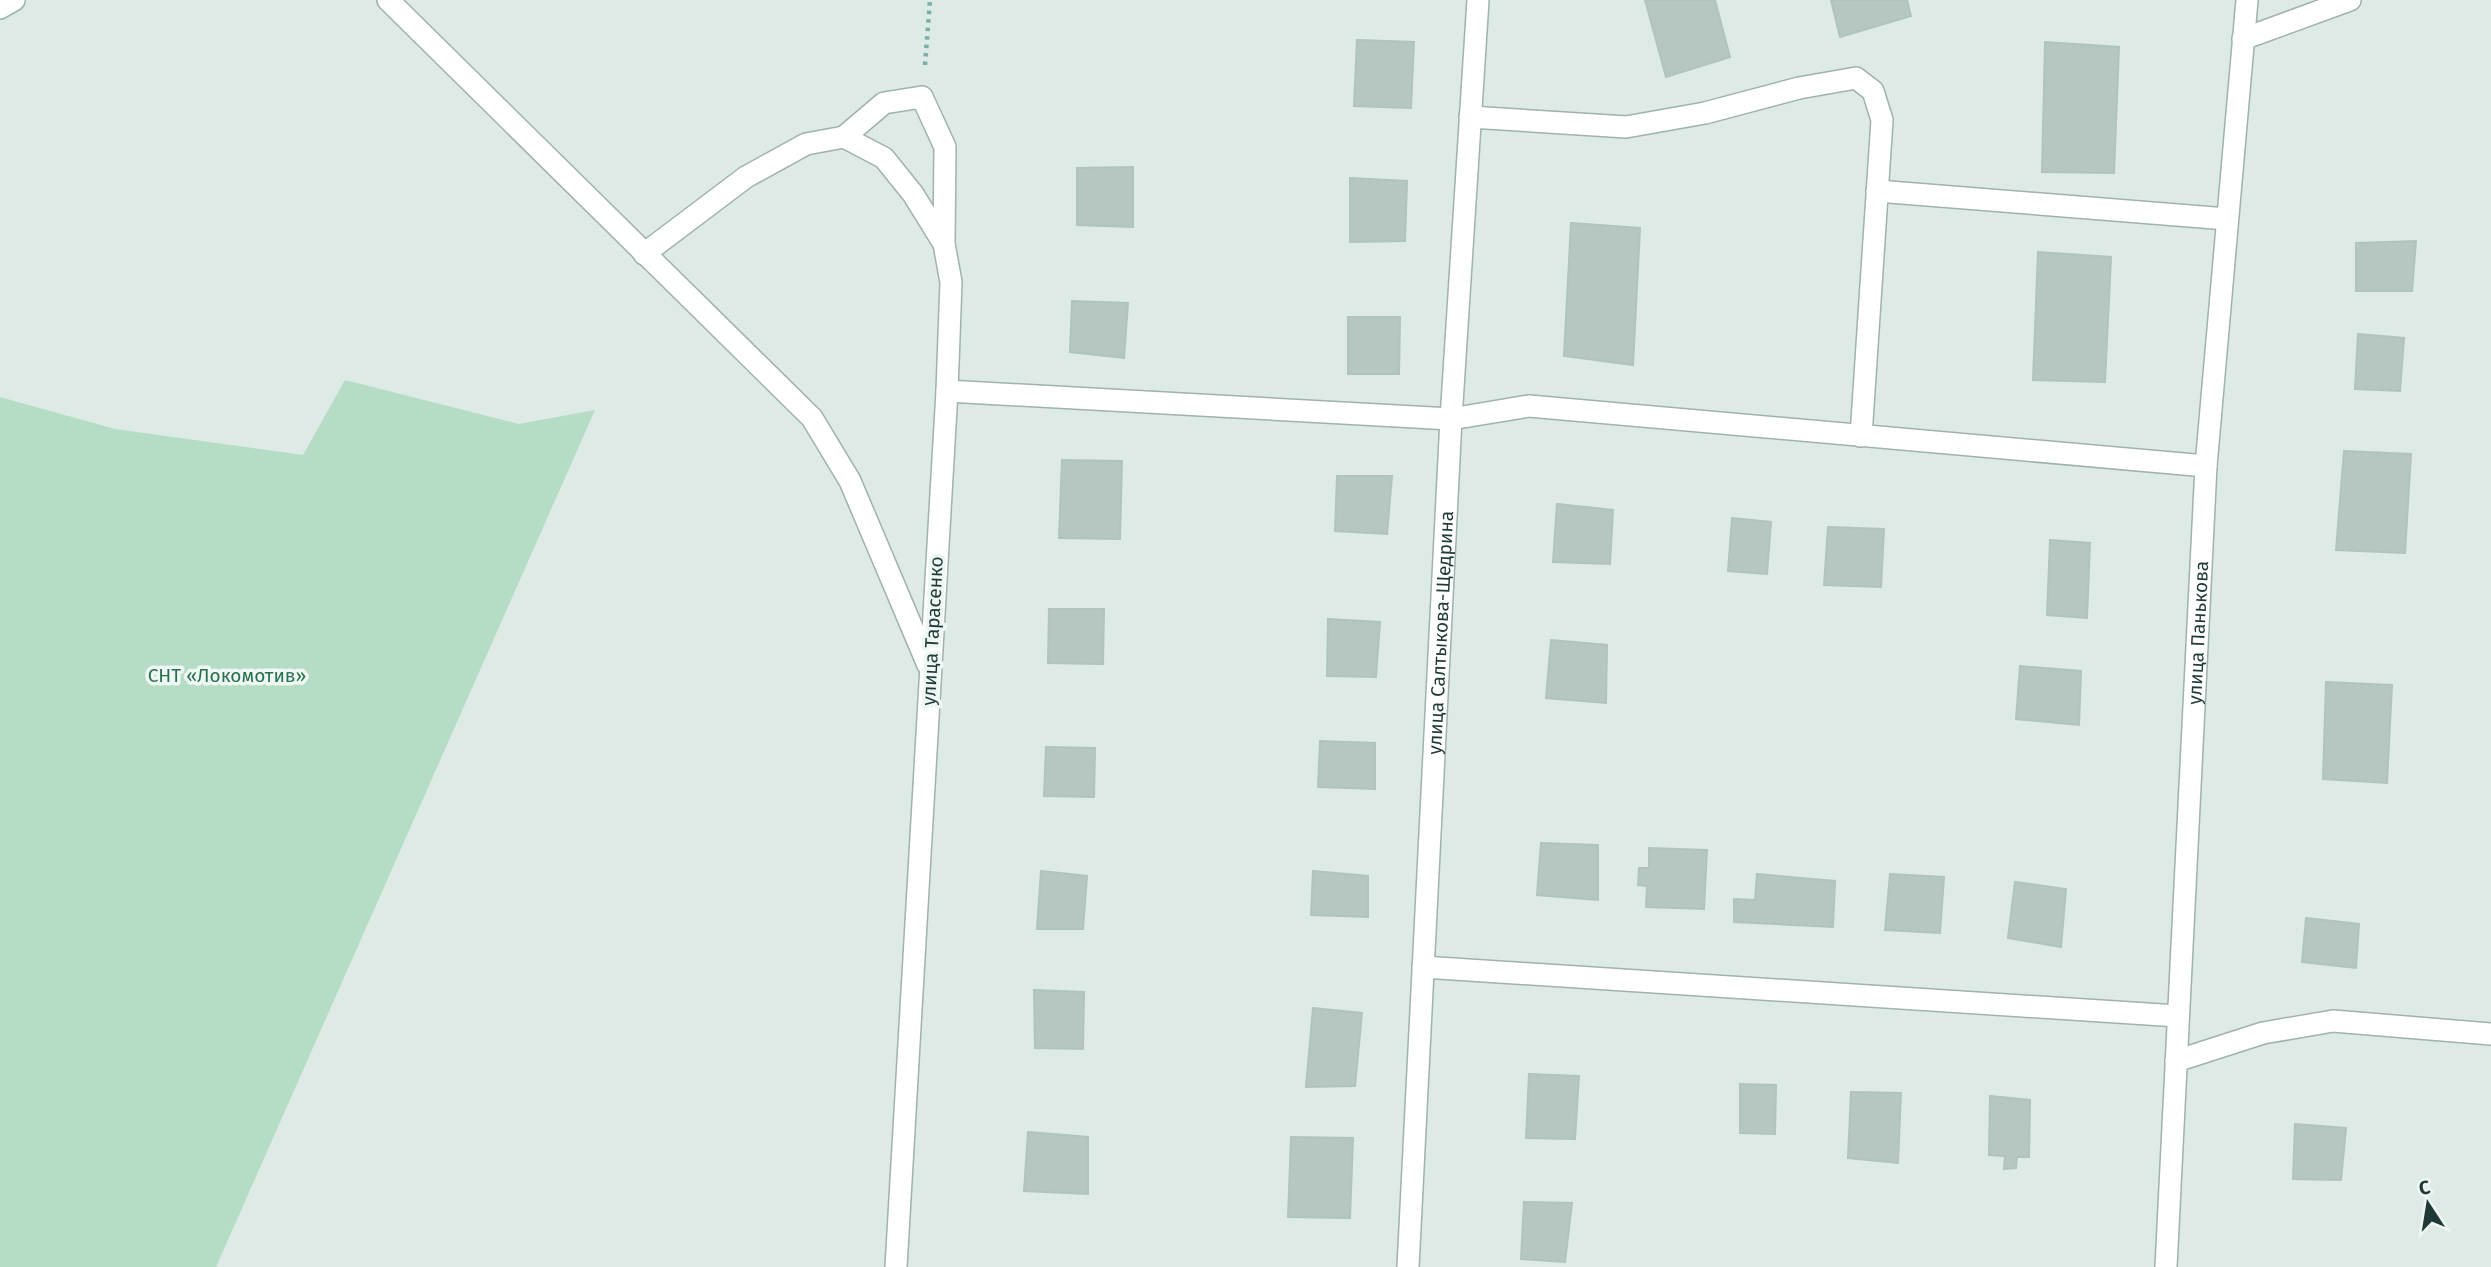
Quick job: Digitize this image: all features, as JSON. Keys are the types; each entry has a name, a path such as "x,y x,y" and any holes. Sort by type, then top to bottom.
{"street":[{"path":"0,8 14,0"},
{"path":"388,0 812,418 850,481 930,668"},
{"name":"улица Салтыкова-Щедрина","path":"1408,1267 1451,419 1478,0"},
{"name":"улица Панькова","path":"2166,1267 2206,466 2247,0"},
{"path":"2243,39 2350,0"},
{"path":"1471,117 1626,127 1705,113 1799,88 1856,78 1873,91 1882,120 1861,436"},
{"path":"644,254 746,177 806,144 844,137 884,103 922,97"},
{"name":"улица Тарасенко","path":"896,1267 951,282 944,244 945,147 922,97"},
{"path":"844,137 884,158 913,194 944,244"},
{"path":"1877,191 2227,219"},
{"path":"947,391 1451,419 1529,406 2206,466"},
{"path":"1423,967 2178,1016"},
{"path":"2176,1061 2263,1032 2333,1021 2491,1034"}],"path":[{"path":"922,97 930,0"}],"green space":[{"name":"СНТ «Локомотив»","path":"345,380 519,424 595,410 216,1267 0,1267 0,397 115,429 303,455"}],"building":[{"path":"1645,0 1715,0 1730,57 1666,77"},
{"path":"1831,0 1907,0 1911,16 1840,37"},
{"path":"1357,40 1414,42 1411,108 1354,106"},
{"path":"2045,42 2119,47 2114,173 2042,172"},
{"path":"1133,167 1133,227 1077,225 1077,168"},
{"path":"1350,178 1407,181 1405,241 1350,242"},
{"path":"1571,223 1640,228 1633,365 1564,356"},
{"path":"2416,241 2412,291 2356,291 2356,243"},
{"path":"2038,252 2111,257 2105,382 2033,380"},
{"path":"1072,301 1128,303 1124,358 1070,352"},
{"path":"1348,317 1400,317 1399,374 1348,374"},
{"path":"2358,334 2404,338 2400,391 2355,389"},
{"path":"2344,451 2411,454 2405,553 2336,550"},
{"path":"1062,460 1122,461 1120,539 1059,538"},
{"path":"1337,476 1392,476 1387,534 1335,531"},
{"path":"1557,504 1613,510 1610,564 1553,562"},
{"path":"1732,518 1771,522 1767,574 1728,571"},
{"path":"1828,527 1884,529 1881,587 1824,585"},
{"path":"2050,540 2090,543 2087,618 2047,615"},
{"path":"1049,609 1104,609 1103,664 1048,663"},
{"path":"1328,619 1380,622 1376,677 1327,676"},
{"path":"1551,640 1607,645 1606,703 1546,698"},
{"path":"2020,666 2081,671 2079,725 2016,719"},
{"path":"2326,682 2392,685 2387,783 2323,779"},
{"path":"1320,741 1375,743 1375,789 1318,787"},
{"path":"1046,747 1095,748 1094,797 1044,796"},
{"path":"1541,843 1598,845 1598,900 1537,895"},
{"path":"1649,848 1707,850 1704,909 1646,907 1647,886 1638,885 1639,868 1649,868"},
{"path":"1041,871 1087,876 1083,929 1037,929"},
{"path":"1313,871 1368,876 1368,917 1311,915"},
{"path":"1757,874 1835,881 1833,927 1734,922 1734,899 1755,900"},
{"path":"1890,874 1944,877 1940,933 1885,930"},
{"path":"2015,882 2066,889 2061,947 2008,938"},
{"path":"2306,918 2359,924 2356,968 2302,962"},
{"path":"1034,990 1084,992 1083,1049 1035,1048"},
{"path":"1313,1008 1362,1013 1355,1086 1306,1087"},
{"path":"1529,1074 1579,1076 1575,1139 1526,1138"},
{"path":"1740,1084 1776,1085 1775,1134 1740,1133"},
{"path":"1851,1092 1901,1093 1898,1163 1848,1158"},
{"path":"1990,1096 2030,1100 2029,1157 2017,1157 2016,1168 2004,1169 2005,1156 1989,1155"},
{"path":"2295,1124 2346,1128 2341,1180 2293,1179"},
{"path":"1028,1132 1088,1137 1088,1194 1024,1191"},
{"path":"1291,1137 1353,1138 1350,1218 1288,1217"},
{"path":"1524,1202 1572,1203 1565,1262 1521,1259"}]}
